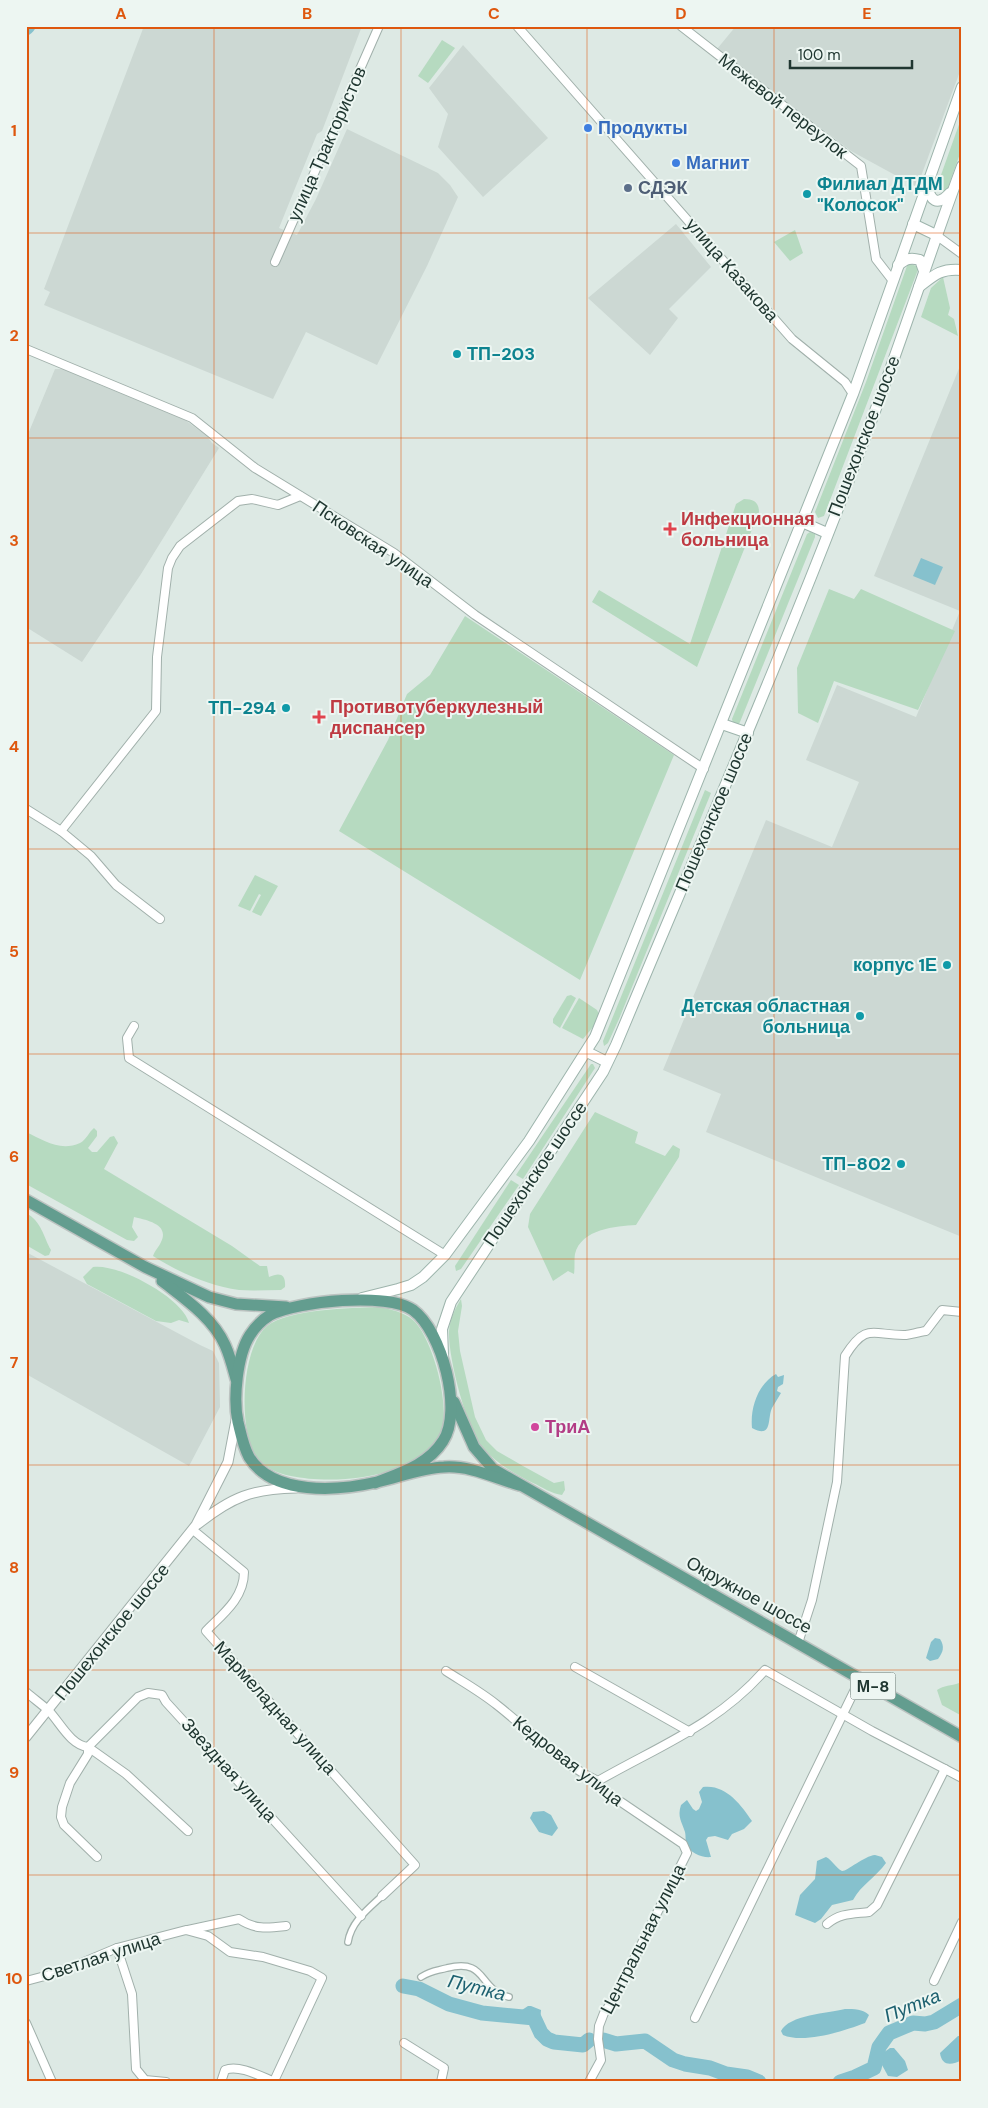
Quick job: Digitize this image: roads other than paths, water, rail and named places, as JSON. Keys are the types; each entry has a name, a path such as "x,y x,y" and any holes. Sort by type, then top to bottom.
{"main road":[{"name":"Пошехонское шоссе","path":"352,1300 398,1290 411,1284 423,1278 446,1255 506,1174 595,1038 853,394 962,87"},
{"name":"Пошехонское шоссе","path":"443,1361 442,1329 451,1302 607,1062 748,733 827,534 877,404 936,234 962,166"},
{"path":"927,183 929,194 933,200 938,202 945,199 953,190"},
{"path":"913,224 936,234"},
{"path":"898,265 906,259 913,258 920,260 924,271"},
{"path":"919,287 934,275 948,268 962,270"},
{"path":"802,522 827,534"},
{"path":"722,724 748,733"},
{"path":"587,1052 607,1062"},
{"name":"Окружное шоссе","path":"26,1200 145,1267 186,1287 222,1301 245,1305 294,1307 352,1300 384,1301 411,1308 426,1323 443,1361 450,1391 462,1425 479,1456 493,1469 962,1737"},
{"name":"Окружное шоссе","path":"145,1267 190,1304 215,1329 226,1346 237,1384"},
{"name":"Окружное шоссе","path":"294,1307 271,1315 260,1322 250,1334 243,1351 237,1384 236,1414 244,1446 254,1464 273,1478 304,1488 336,1488 375,1483 445,1466 462,1468 519,1485"},
{"name":"Окружное шоссе","path":"375,1483 421,1463 439,1446 447,1434 451,1422 450,1391"}],"street":[{"name":"улица Трактористов","path":"275,262 379,26"},
{"name":"улица Казакова","path":"517,26 792,339 845,382 853,394"},
{"name":"Межевой переулок","path":"681,26 861,166 876,258 893,281"},
{"path":"936,234 962,254"},
{"name":"Псковская улица","path":"26,348 185,414 213,433 254,468 394,553 476,615 704,769"},
{"path":"61,831 156,711 157,657 168,568 180,546 238,501 252,499 278,505 300,496"},
{"path":"26,809 61,831 91,856 116,885 160,919"},
{"path":"134,1026 127,1038 127,1050 130,1058 446,1255"},
{"path":"798,1643 812,1600 837,1482 845,1356 854,1342 872,1331 906,1335 926,1331 942,1310 962,1312"},
{"path":"194,1528 228,1462 234,1438 236,1414"},
{"path":"194,1528 220,1507 251,1492 304,1488"},
{"name":"Пошехонское шоссе","path":"26,1738 194,1528"},
{"name":"Мармеладная улица","path":"194,1528 244,1572 244,1582 236,1599 206,1631 416,1865 382,1896"},
{"path":"575,1667 690,1732"},
{"path":"598,1781 690,1732 736,1700 765,1670 962,1778"},
{"name":"Кедровая улица","path":"446,1671 496,1704 559,1755 598,1781 602,1788 683,1844 687,1853"},
{"path":"695,2018 844,1715 860,1678"},
{"path":"26,1692 48,1710 66,1733 82,1746 88,1747 126,1774 188,1831"},
{"name":"Звездная улица","path":"88,1747 138,1697 148,1693 162,1695 166,1702 361,1916"},
{"path":"88,1747 88,1754 66,1793 61,1817 64,1825 97,1857"},
{"path":"827,1924 835,1917 848,1913 869,1912 877,1905 945,1770"},
{"name":"Центральная улица","path":"589,2082 601,2060 598,2039 599,2026 604,2013 614,1999 687,1853"},
{"path":"348,1942 350,1932 361,1916 382,1896"},
{"name":"Светлая улица","path":"26,1981 60,1972 117,1948 186,1930 239,1919 248,1926 260,1929 286,1926"},
{"path":"934,1981 962,1922"},
{"path":"186,1930 208,1936 230,1952 263,1957 310,1970 322,1978 275,2082 229,2068 225,2070 221,2082"},
{"path":"117,1948 132,1994 136,2069 145,2080 166,2082"},
{"path":"422,1977 431,1970 465,1964 474,1968 498,1994 509,1997"},
{"path":"26,2023 52,2082"},
{"path":"404,2043 444,2068 441,2082"}],"water":[{"path":"921,558 943,567 935,585 913,576"},
{"path":"776,1374 778,1377 784,1375 783,1384 778,1387 777,1391 781,1393 772,1408 768,1426 763,1431 759,1431 752,1428 752,1413 756,1397 764,1384"},
{"path":"935,1638 940,1639 943,1649 938,1659 930,1661 926,1658 931,1642"},
{"path":"703,1787 711,1787 726,1792 738,1802 752,1821 744,1829 732,1834 728,1840 715,1836 708,1837 706,1840 711,1857 704,1857 689,1848 686,1843 680,1816 681,1805 687,1800 693,1809 696,1811 699,1809 702,1802 699,1792"},
{"path":"544,1811 551,1815 558,1828 552,1836 539,1832 530,1818 533,1812"},
{"path":"875,1855 882,1857 886,1863 853,1900 832,1905 821,1919 815,1923 795,1915 800,1895 815,1879 817,1861 826,1857 844,1871"},
{"path":"528,2006 541,2010 540,2021 530,2023 520,2018 519,2012"},
{"path":"845,2009 861,2010 869,2015 865,2023 846,2030 813,2037 792,2037 783,2035 781,2031 792,2021 800,2018"},
{"path":"958,2036 962,2036 962,2060 951,2064 945,2063 940,2053"},
{"path":"890,2048 894,2048 905,2061 908,2070 897,2077 888,2076 882,2065 883,2053"}],"waterway":[{"name":"Путка","path":"403,1986 419,1989 449,2004 482,2013 534,2018 541,2033 547,2039 554,2042 583,2045 589,2040"},
{"name":"Путка","path":"840,2082 874,2068 879,2047 889,2033 913,2023 925,2024 934,2022 962,2005"},
{"name":"Путка","path":"603,2040 616,2044 645,2041 673,2060 710,2068 726,2074 747,2077 759,2082"}],"place":[{"name":"Продукты","path":"588,128"},
{"name":"Магнит","path":"676,163"},
{"name":"СДЭК","path":"628,188"},
{"name":"Филиал ДТДМ \"Колосок\"","path":"807,194"},
{"name":"ТП-203","path":"457,354"},
{"name":"Инфекционная больница","path":"670,529"},
{"name":"ТП-294","path":"286,708"},
{"name":"Противотуберкулезный диспансер","path":"319,717"},
{"name":"корпус 1Е","path":"947,965"},
{"name":"Детская областная больница","path":"860,1016"},
{"name":"ТП-802","path":"901,1164"},
{"name":"ТриА","path":"535,1427"}]}
